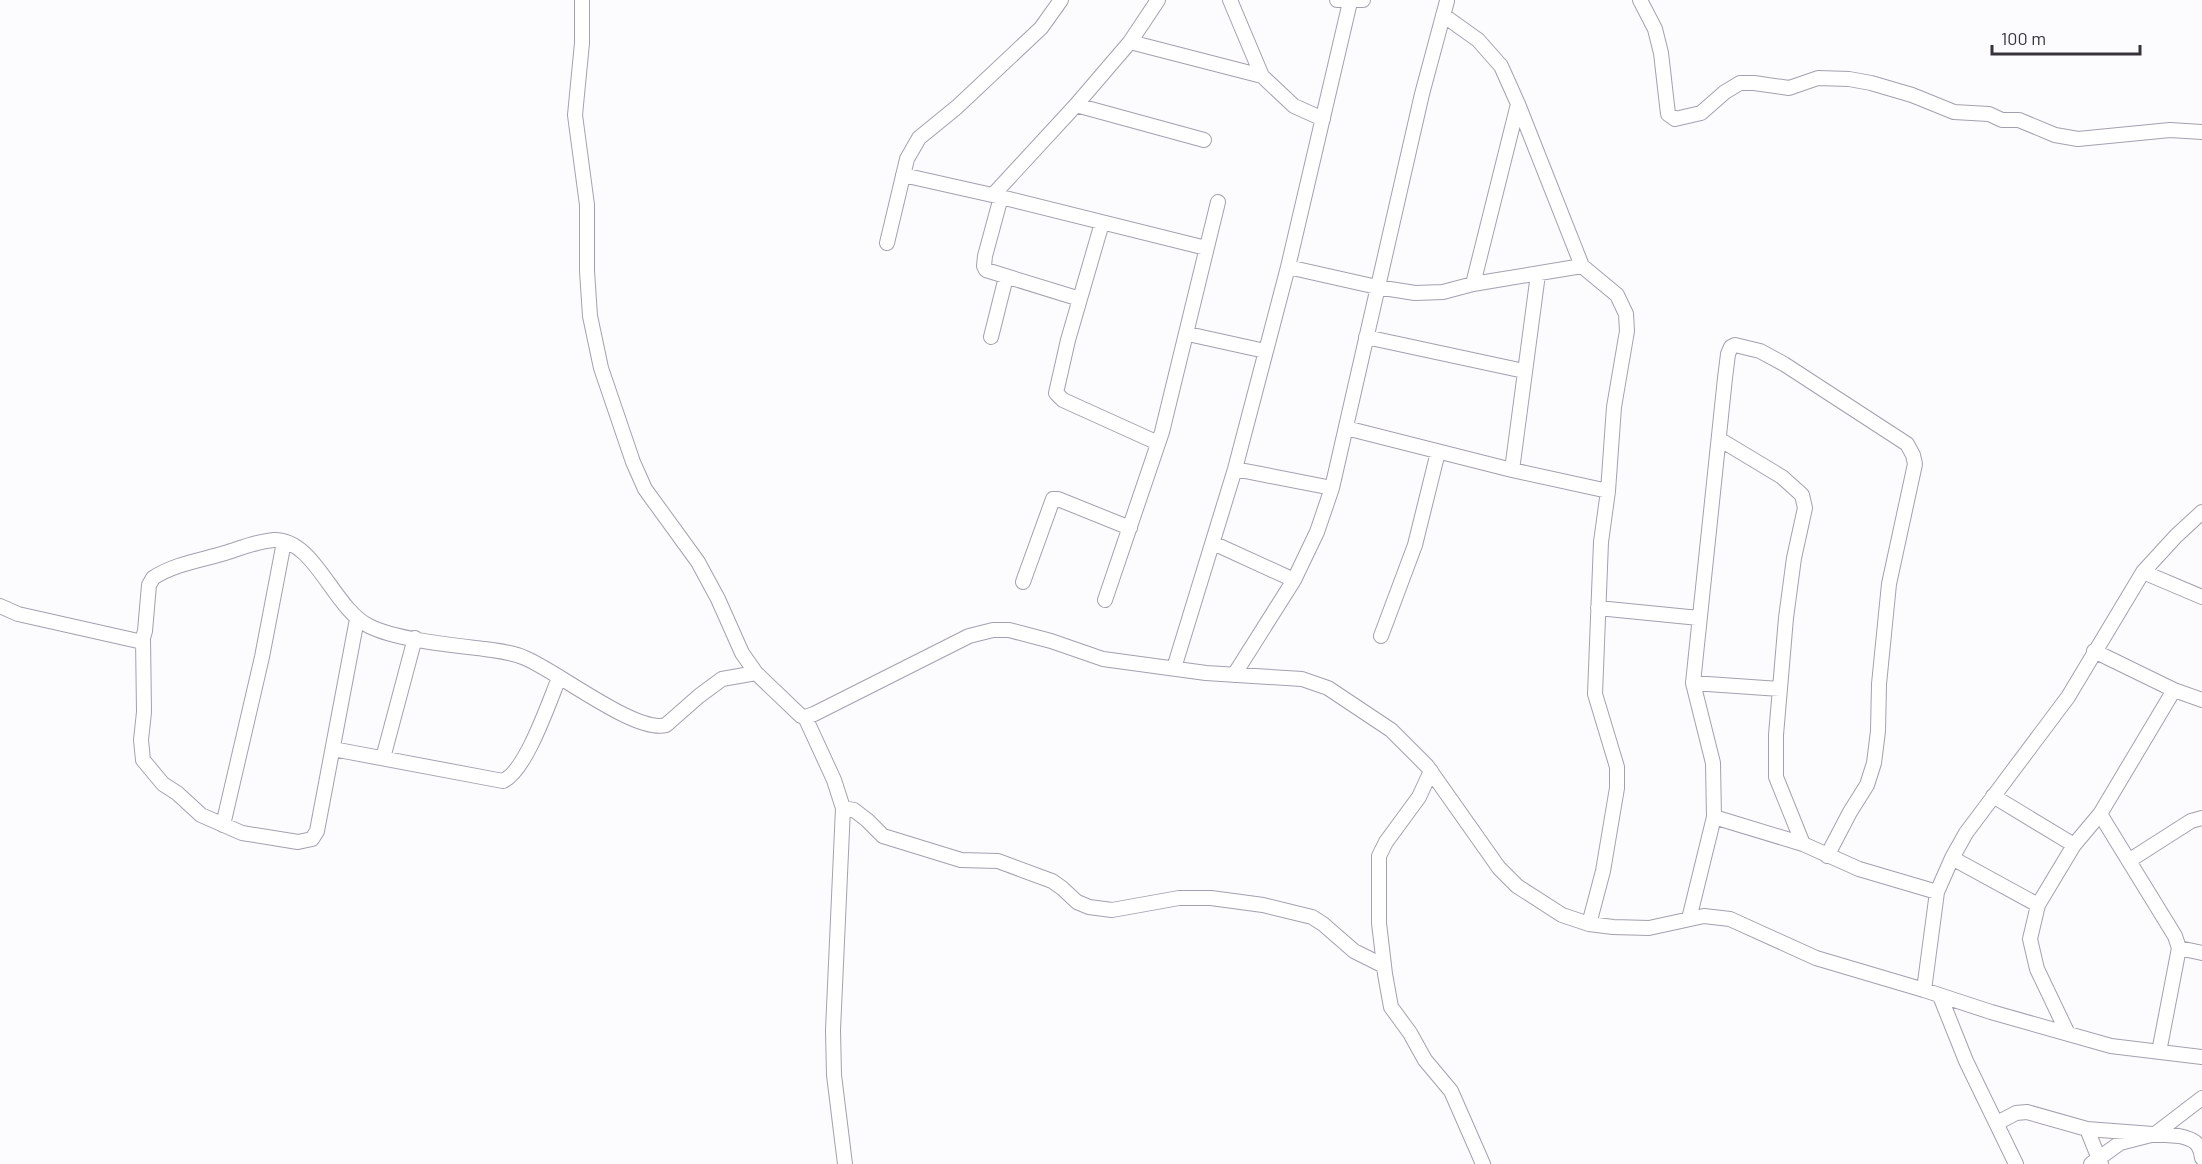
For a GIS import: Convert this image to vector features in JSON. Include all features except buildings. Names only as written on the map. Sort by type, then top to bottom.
[{"type":"street","points":[[582,0],[582,43],[575,115],[587,205],[590,316],[601,368],[633,462],[645,489],[698,562],[718,599],[742,653],[756,673],[801,716],[805,717],[834,780],[843,808],[833,1030],[834,1075],[845,1164]]},
{"type":"street","points":[[887,243],[907,159],[920,138],[957,107],[1041,28],[1060,0]]},
{"type":"street","points":[[1080,299],[986,270],[984,266],[997,196],[1130,42],[1158,0]]},
{"type":"street","points":[[1230,0],[1262,76],[1293,106],[1323,119]]},
{"type":"street","points":[[1174,668],[1214,543],[1288,267],[1350,0]]},
{"type":"street","points":[[1435,0],[1451,0]]},
{"type":"street","points":[[1640,0],[1654,29],[1665,75],[1666,110],[1675,119],[1701,113],[1725,92],[1740,83],[1754,82],[1789,88],[1818,78],[1849,78],[1912,95],[1954,112],[1989,114],[2002,120],[2019,120],[2055,135],[2078,139],[2170,130],[2202,132]]},
{"type":"street","points":[[1234,675],[1294,580],[1317,531],[1332,488],[1422,94],[1447,1]]},
{"type":"street","points":[[1443,15],[1479,40],[1501,66],[1582,266],[1617,295],[1626,314],[1627,331],[1614,407],[1608,490],[1601,542],[1595,694],[1617,767],[1617,788],[1603,871],[1590,924]]},
{"type":"street","points":[[1130,42],[1262,76]]},
{"type":"street","points":[[1473,284],[1518,104]]},
{"type":"street","points":[[1076,105],[1204,140]]},
{"type":"street","points":[[903,175],[1206,248]]},
{"type":"street","points":[[1105,600],[1158,443],[1188,334],[1218,201]]},
{"type":"street","points":[[1102,223],[1068,340],[1056,393],[1063,400],[1158,443]]},
{"type":"street","points":[[1288,267],[1414,293],[1443,292],[1473,284],[1582,266]]},
{"type":"street","points":[[1512,470],[1538,274]]},
{"type":"street","points":[[991,336],[1006,277]]},
{"type":"street","points":[[1188,334],[1265,351]]},
{"type":"street","points":[[1366,338],[1524,371]]},
{"type":"street","points":[[1689,919],[1714,817],[1713,763],[1694,683],[1728,354],[1731,347],[1735,345],[1760,351],[1809,378],[1907,444],[1915,464],[1889,584],[1874,763],[1868,785],[1850,812],[1827,856]]},
{"type":"street","points":[[1346,428],[1512,470],[1608,490]]},
{"type":"street","points":[[1719,439],[1782,477],[1802,495],[1805,508],[1794,558],[1786,618],[1776,735],[1776,777],[1803,844]]},
{"type":"street","points":[[1380,636],[1414,545],[1438,452]]},
{"type":"street","points":[[1235,468],[1332,488]]},
{"type":"street","points":[[1023,582],[1053,499],[1130,528]]},
{"type":"street","points":[[1924,990],[1937,892],[1952,858],[1993,796],[2068,697],[2143,572],[2202,512]]},
{"type":"street","points":[[357,619],[317,831],[312,839],[298,842],[242,833],[201,815],[177,793],[163,784],[143,760],[141,740],[144,712],[143,638],[147,621],[149,585],[153,578],[172,568],[274,540],[293,544],[308,558],[340,601],[357,619],[370,627],[415,638],[523,657],[629,717],[649,725],[660,727],[671,722],[699,696],[722,679],[756,673]]},
{"type":"street","points":[[223,825],[262,657],[284,542]]},
{"type":"street","points":[[1214,543],[1294,580]]},
{"type":"street","points":[[2143,572],[2202,597]]},
{"type":"street","points":[[0,606],[18,614],[114,637],[138,641],[143,638]]},
{"type":"street","points":[[1599,608],[1699,618]]},
{"type":"street","points":[[805,717],[969,636],[993,630],[1009,630],[1051,641],[1103,659],[1234,675],[1302,679],[1328,688],[1391,730],[1431,771],[1499,868],[1517,886],[1562,915],[1590,924],[1649,928],[1704,916],[1730,919],[1816,958],[2068,1034],[2112,1046],[2202,1057]]},
{"type":"street","points":[[384,758],[415,638]]},
{"type":"street","points":[[2094,651],[2174,690],[2202,700]]},
{"type":"street","points":[[333,749],[503,781],[511,778],[521,763],[559,678]]},
{"type":"street","points":[[1694,683],[1780,689]]},
{"type":"street","points":[[2068,1034],[2037,969],[2030,939],[2038,905],[2074,845],[2100,814],[2174,690]]},
{"type":"street","points":[[1431,771],[1419,797],[1386,842],[1379,856],[1379,923],[1384,966],[1391,1007],[1410,1033],[1425,1060],[1451,1091],[1483,1164]]},
{"type":"street","points":[[1993,796],[2074,845]]},
{"type":"street","points":[[843,808],[854,810],[883,836],[961,860],[998,861],[1052,882],[1077,902],[1089,907],[1112,910],[1179,898],[1211,898],[1263,905],[1312,917],[1354,951],[1384,966]]},
{"type":"street","points":[[2100,814],[2175,936],[2179,948],[2159,1052]]},
{"type":"street","points":[[1714,817],[1803,844],[1859,869],[1937,892]]},
{"type":"street","points":[[2130,860],[2191,822],[2202,818]]},
{"type":"street","points":[[1952,858],[2038,905]]},
{"type":"street","points":[[2179,948],[2202,953]]},
{"type":"street","points":[[1940,996],[1966,1061],[2016,1164]]},
{"type":"street","points":[[2087,1129],[2097,1162],[2120,1143],[2155,1134],[2202,1098]]},
{"type":"street","points":[[1997,1123],[2016,1113],[2027,1112],[2087,1129],[2192,1138],[2201,1148],[2202,1158]]}]
